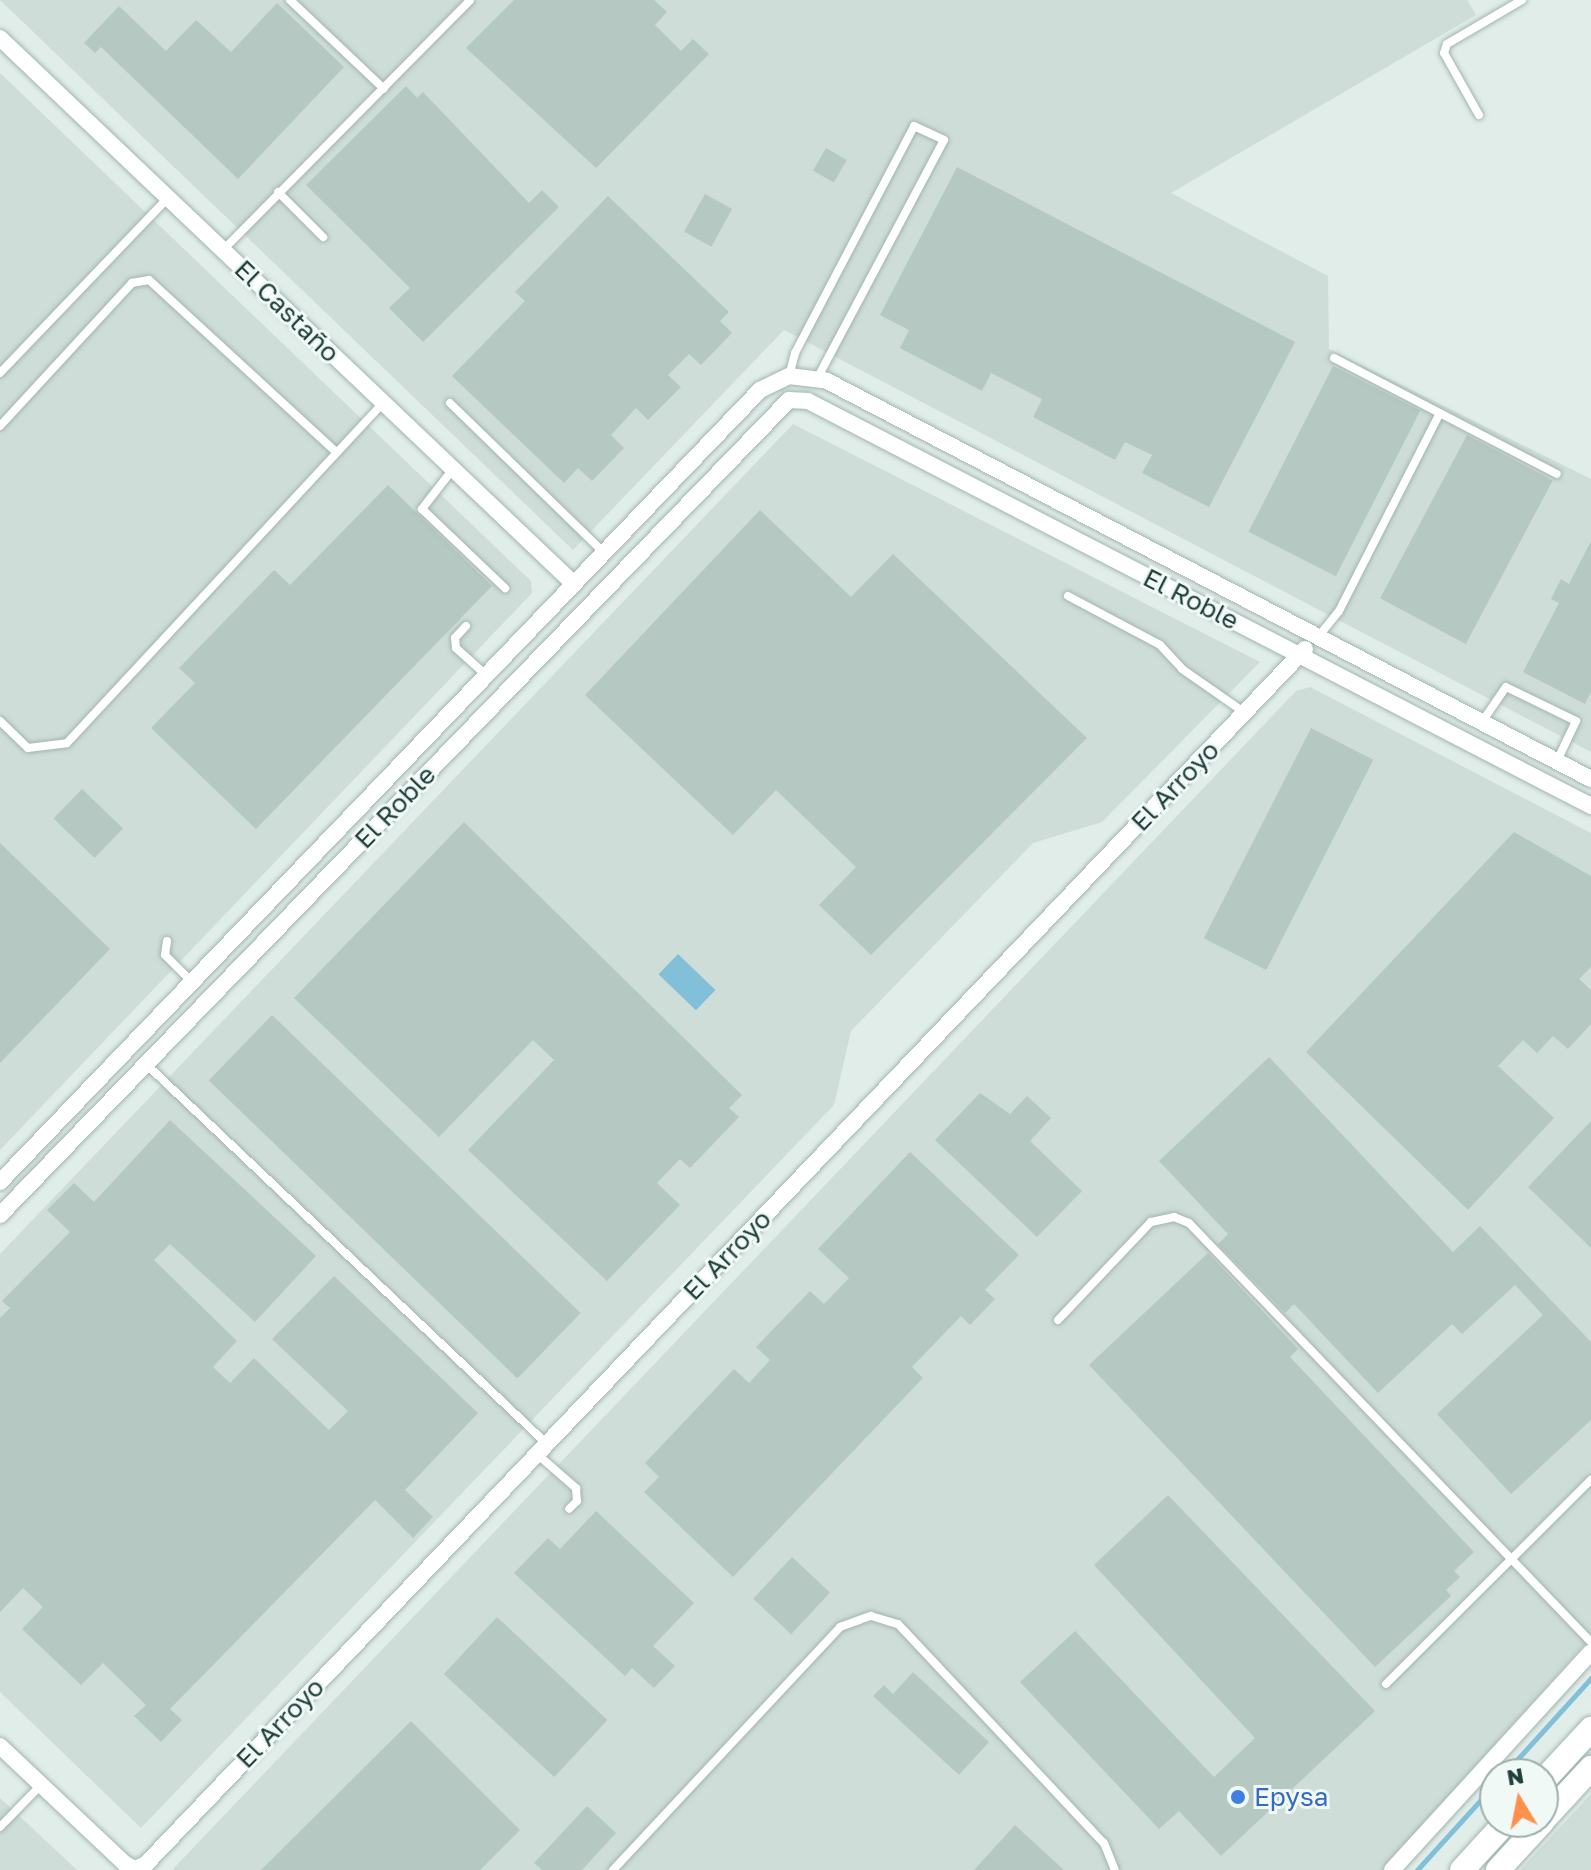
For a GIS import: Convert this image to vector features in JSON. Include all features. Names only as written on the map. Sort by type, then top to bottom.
[{"type":"main road","points":[[1559,1764],[1591,1729]]},
{"type":"main road","points":[[1559,1803],[1591,1768]]},
{"type":"main road","points":[[1462,1870],[1491,1838]]},
{"type":"main road","points":[[1498,1870],[1527,1838]]},
{"type":"street","name":"El Castaño","points":[[0,38],[574,584]]},
{"type":"street","name":"El Roble","points":[[0,1182],[760,390],[789,376],[818,377],[1591,779]]},
{"type":"street","points":[[789,376],[789,400]]},
{"type":"street","name":"El Roble","points":[[0,1215],[789,400],[808,401],[1591,806]]},
{"type":"street","name":"El Arroyo","points":[[135,1869],[542,1449],[1317,637]]},
{"type":"street","points":[[385,783],[403,799]]},
{"type":"street","points":[[1392,1870],[1591,1652]]},
{"type":"street","points":[[0,1746],[135,1869]]},
{"type":"lane","points":[[290,0],[384,89]]},
{"type":"lane","points":[[223,250],[470,0]]},
{"type":"lane","points":[[1479,115],[1444,53],[1447,44],[1522,0]]},
{"type":"lane","points":[[789,376],[795,353],[914,126],[944,140],[818,377]]},
{"type":"lane","points":[[278,192],[323,237]]},
{"type":"lane","points":[[0,373],[168,198]]},
{"type":"lane","points":[[0,426],[132,283],[149,280],[337,453]]},
{"type":"lane","points":[[1334,358],[1557,474]]},
{"type":"lane","points":[[0,721],[28,748],[67,743],[383,403]]},
{"type":"lane","points":[[450,403],[604,553]]},
{"type":"lane","points":[[1317,637],[1339,611],[1440,413]]},
{"type":"lane","points":[[453,469],[422,509],[505,588]]},
{"type":"lane","points":[[1068,596],[1160,645],[1182,669],[1245,713]]},
{"type":"lane","points":[[466,626],[455,638],[456,648],[487,677]]},
{"type":"lane","points":[[1482,722],[1506,687],[1576,721],[1557,761]]},
{"type":"lane","points":[[167,941],[165,955],[193,983]]},
{"type":"lane","points":[[145,1064],[542,1449],[576,1488],[577,1501],[569,1509]]},
{"type":"lane","points":[[1058,1320],[1151,1222],[1174,1217],[1189,1223],[1591,1642]]},
{"type":"lane","points":[[1386,1684],[1591,1480]]},
{"type":"lane","points":[[613,1870],[840,1627],[871,1616],[898,1624],[1104,1843],[1115,1870]]},
{"type":"lane","points":[[0,1827],[41,1785]]},
{"type":"shaded area","points":[[0,0],[1467,0],[1476,15],[1171,193],[1328,276],[1329,349],[1591,479],[1591,752],[784,330],[573,550]]},
{"type":"shaded area","points":[[0,73],[531,581],[532,593],[0,1150]]},
{"type":"shaded area","points":[[793,424],[1260,662],[1102,822],[1033,843],[851,1031],[834,1105],[141,1828],[0,1692],[0,1254]]},
{"type":"shaded area","points":[[1310,687],[1591,833],[1591,1637],[1483,1758],[1479,1758],[1479,1762],[1383,1870],[172,1870],[1296,691]]},
{"type":"shaded area","points":[[1591,1794],[1591,1870],[1520,1870],[1550,1838],[1559,1838],[1559,1828]]},
{"type":"shaded area","points":[[0,1798],[77,1870],[0,1870]]},
{"type":"water","points":[[678,954],[715,990],[696,1010],[659,974]]},
{"type":"building","points":[[514,0],[654,0],[667,12],[655,25],[681,51],[693,39],[709,54],[596,168],[466,48]]},
{"type":"building","points":[[277,3],[344,67],[238,179],[101,47],[95,53],[84,43],[119,6],[166,51],[196,20],[231,52]]},
{"type":"building","points":[[406,86],[417,98],[423,92],[529,203],[542,190],[559,207],[423,342],[389,308],[410,288],[306,185]]},
{"type":"building","points":[[826,148],[847,160],[834,183],[813,171]]},
{"type":"building","points":[[957,167],[1295,342],[1209,507],[1142,473],[1152,455],[1125,442],[1115,460],[1033,417],[1042,399],[991,373],[982,391],[900,348],[909,330],[880,315]]},
{"type":"building","points":[[705,194],[732,209],[711,247],[684,232]]},
{"type":"building","points":[[608,196],[729,312],[720,321],[732,333],[701,365],[689,354],[668,375],[681,387],[648,420],[636,408],[611,435],[624,448],[592,481],[578,468],[564,483],[452,376],[525,301],[515,292]]},
{"type":"building","points":[[1333,366],[1420,410],[1336,576],[1249,532]]},
{"type":"building","points":[[1467,435],[1553,481],[1466,644],[1380,598]]},
{"type":"building","points":[[388,485],[492,586],[256,829],[151,728],[195,683],[179,668],[274,570],[290,585]]},
{"type":"building","points":[[760,510],[851,597],[893,554],[1087,738],[871,955],[819,905],[856,867],[776,790],[733,835],[585,695]]},
{"type":"building","points":[[1591,541],[1591,692],[1585,704],[1523,672],[1559,603],[1551,599],[1561,579],[1569,584]]},
{"type":"building","points":[[1311,728],[1373,760],[1266,970],[1204,938]]},
{"type":"building","points":[[82,789],[123,829],[95,858],[54,818]]},
{"type":"building","points":[[464,822],[742,1095],[729,1108],[739,1117],[690,1168],[680,1159],[657,1183],[680,1205],[607,1281],[468,1150],[554,1060],[533,1040],[439,1137],[294,998]]},
{"type":"building","points":[[1514,832],[1591,876],[1591,967],[1579,979],[1591,990],[1591,1024],[1568,1049],[1553,1036],[1537,1053],[1523,1040],[1498,1066],[1554,1118],[1468,1210],[1306,1052]]},
{"type":"building","points":[[0,843],[110,949],[0,1063]]},
{"type":"building","points":[[272,1015],[581,1313],[517,1378],[209,1080]]},
{"type":"building","points":[[1269,1057],[1453,1252],[1480,1226],[1591,1342],[1591,1420],[1511,1494],[1437,1414],[1543,1315],[1515,1285],[1462,1334],[1452,1324],[1378,1393],[1294,1304],[1285,1313],[1218,1244],[1228,1234],[1159,1161]]},
{"type":"building","points":[[980,1093],[1010,1114],[1027,1096],[1051,1118],[1030,1141],[1082,1191],[1037,1237],[935,1140]]},
{"type":"building","points":[[170,1120],[316,1256],[255,1322],[170,1244],[154,1260],[237,1341],[213,1367],[230,1383],[254,1358],[329,1430],[348,1411],[272,1339],[334,1276],[478,1413],[405,1490],[433,1517],[413,1538],[375,1500],[170,1709],[182,1720],[161,1742],[134,1716],[146,1705],[103,1663],[81,1685],[22,1629],[43,1607],[23,1588],[0,1612],[0,1318],[10,1308],[2,1301],[70,1232],[47,1210],[74,1183],[94,1202]]},
{"type":"building","points":[[1591,1121],[1591,1248],[1528,1187]]},
{"type":"building","points":[[910,1152],[1019,1255],[985,1290],[995,1299],[970,1325],[961,1316],[912,1367],[923,1378],[733,1577],[644,1492],[659,1477],[645,1463],[734,1369],[749,1383],[770,1360],[756,1347],[810,1291],[824,1304],[849,1278],[818,1249]]},
{"type":"building","points":[[1208,1253],[1298,1349],[1290,1357],[1474,1552],[1454,1571],[1460,1577],[1446,1590],[1451,1596],[1375,1667],[1089,1365]]},
{"type":"building","points":[[1168,1495],[1375,1711],[1221,1856],[1179,1811],[1159,1829],[1020,1682],[1075,1631],[1214,1777],[1255,1738],[1094,1565]]},
{"type":"building","points":[[596,1511],[694,1603],[653,1646],[675,1666],[654,1688],[632,1668],[625,1676],[514,1573],[548,1538],[560,1549]]},
{"type":"building","points":[[792,1557],[830,1592],[791,1634],[753,1599]]},
{"type":"building","points":[[497,1617],[607,1720],[554,1777],[444,1674]]},
{"type":"building","points":[[913,1672],[989,1742],[959,1775],[873,1696],[884,1685],[893,1694]]},
{"type":"building","points":[[411,1721],[520,1830],[480,1870],[261,1870]]},
{"type":"building","points":[[587,1806],[616,1833],[582,1870],[542,1870],[534,1863]]},
{"type":"building","points":[[1015,1825],[1064,1870],[974,1870]]},
{"type":"waterway","points":[[1518,1758],[1591,1678]]},
{"type":"waterway","points":[[1417,1870],[1479,1802]]},
{"type":"place","name":"Epysa","points":[[1238,1797]]}]
